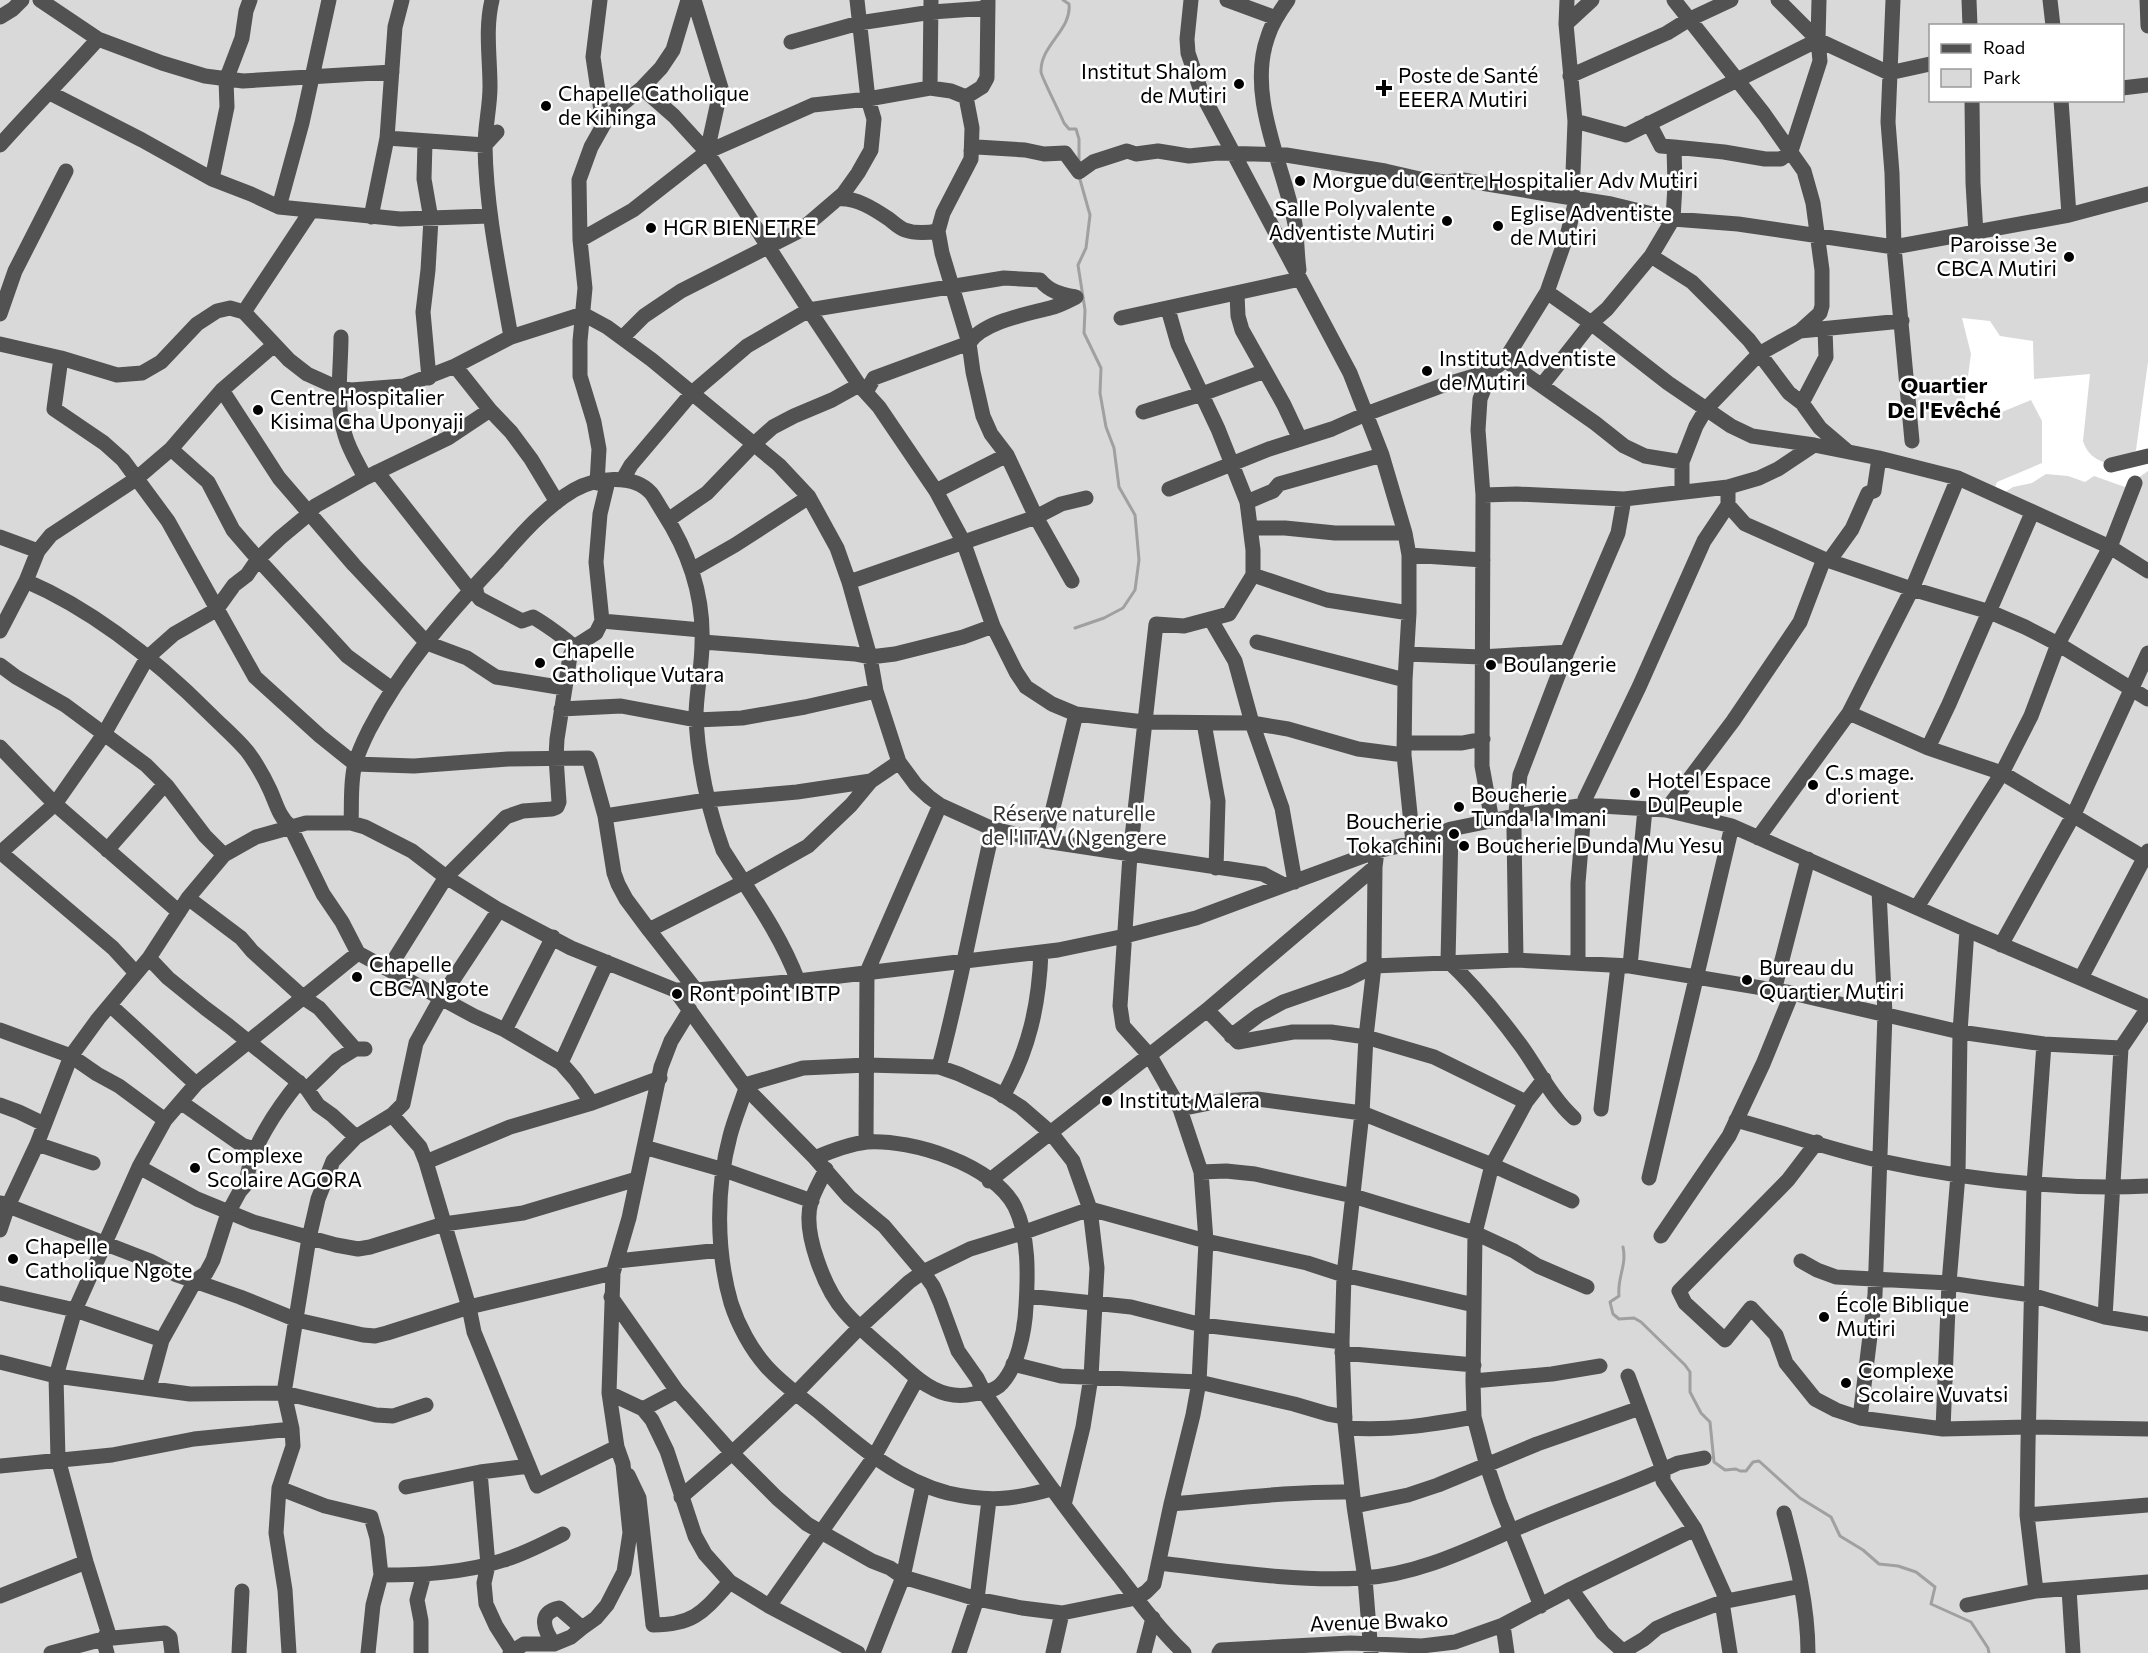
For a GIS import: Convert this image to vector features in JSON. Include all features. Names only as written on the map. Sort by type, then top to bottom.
[{"type":"street","points":[[0,17],[22,0]]},
{"type":"street","points":[[40,0],[98,39],[205,76],[243,81],[392,72]]},
{"type":"street","points":[[212,179],[227,107],[226,80],[242,39],[250,0]]},
{"type":"street","points":[[279,207],[302,123],[329,0]]},
{"type":"street","points":[[371,216],[391,113],[395,27],[402,0]]},
{"type":"street","points":[[492,0],[488,14],[490,87],[485,145],[490,216],[511,338]]},
{"type":"street","points":[[600,0],[593,57],[603,124]]},
{"type":"street","points":[[389,968],[446,878],[510,814],[552,809],[557,807],[559,802],[556,757],[570,656],[574,647],[596,633],[603,621],[596,562],[599,522],[609,481],[580,376],[580,341],[585,288],[580,240],[579,180],[591,147],[603,124],[615,109],[642,88],[674,50],[688,0]]},
{"type":"street","points":[[694,0],[721,88],[707,152]]},
{"type":"street","points":[[622,338],[644,316],[681,291],[801,230],[837,199],[858,173],[871,150],[874,119],[868,99],[857,0]]},
{"type":"street","points":[[1191,0],[1188,53],[1202,94],[1350,373],[1382,455],[1406,533],[1409,555],[1409,613],[1404,749],[1413,843]]},
{"type":"street","points":[[1227,0],[1276,18]]},
{"type":"street","points":[[1288,0],[1276,18],[1265,46],[1262,81],[1264,105],[1295,224],[1300,279]]},
{"type":"street","points":[[1169,489],[1441,386],[1491,371],[1505,360],[1547,292],[1568,232],[1574,199],[1575,121],[1566,24],[1567,0]]},
{"type":"street","points":[[1566,24],[1592,0]]},
{"type":"street","points":[[1674,0],[1804,171],[1813,203],[1822,270],[1822,306],[1815,320],[1759,354],[1706,409],[1688,444],[1683,462],[1682,492]]},
{"type":"street","points":[[1570,76],[1667,33],[1731,0]]},
{"type":"street","points":[[1779,0],[1818,40],[1889,73],[1929,63]]},
{"type":"street","points":[[1649,123],[1661,146],[1780,159],[1791,151],[1820,62],[1819,0]]},
{"type":"street","points":[[1893,0],[1888,122],[1894,247],[1912,441]]},
{"type":"street","points":[[1969,0],[1970,24]]},
{"type":"street","points":[[2050,0],[2053,24]]},
{"type":"street","points":[[2147,0],[2148,26]]},
{"type":"street","points":[[791,42],[859,22],[932,6],[988,4],[987,78],[982,87],[966,97]]},
{"type":"street","points":[[930,88],[932,6]]},
{"type":"street","points":[[0,145],[98,39]]},
{"type":"street","points":[[1575,121],[1626,135],[1818,40]]},
{"type":"street","points":[[2124,88],[2148,85]]},
{"type":"street","points":[[642,88],[674,116],[707,152],[809,310],[936,491],[963,541],[993,626],[1026,687],[1052,704],[1076,714],[1144,722],[1252,723],[1288,729],[1358,748],[1404,749],[1483,739]]},
{"type":"street","points":[[580,240],[633,210],[707,152],[813,105],[868,99],[930,88],[951,91],[966,97]]},
{"type":"street","points":[[50,93],[212,179],[279,207],[431,219],[490,216]]},
{"type":"street","points":[[966,97],[972,128],[970,159],[943,213],[938,231],[951,287],[969,343],[983,416],[1007,455],[1036,517],[1072,581]]},
{"type":"street","points":[[1972,102],[1972,183],[1976,234]]},
{"type":"street","points":[[2061,102],[2069,215]]},
{"type":"street","points":[[485,145],[497,132]]},
{"type":"street","points":[[387,138],[485,145]]},
{"type":"street","points":[[425,142],[424,179],[431,219],[423,312],[429,378]]},
{"type":"street","points":[[971,151],[977,147],[1025,150],[1044,154],[1065,153],[1079,172],[1093,162],[1127,151],[1136,154],[1158,151],[1189,156],[1218,153],[1308,158],[1385,171],[1410,178],[1445,182],[1463,180],[1611,204],[1673,219],[1711,221],[1894,247],[1976,234],[2069,215],[2148,194]]},
{"type":"street","points":[[1542,384],[1591,323],[1607,309],[1651,256],[1673,219],[1674,147]]},
{"type":"street","points":[[0,314],[4,288],[66,171]]},
{"type":"street","points":[[837,199],[847,198],[857,201],[904,230],[922,234],[938,231]]},
{"type":"street","points":[[244,312],[311,211]]},
{"type":"street","points":[[1651,256],[1692,282],[1749,340],[1789,393],[1802,403],[1820,428],[1850,453]]},
{"type":"street","points":[[609,481],[631,465],[692,393],[747,346],[809,310],[1004,278],[1040,280],[1055,293],[1077,296],[1052,308],[1030,312],[994,325],[969,343],[874,378],[863,388],[773,427],[707,493],[668,520]]},
{"type":"street","points":[[1121,318],[1300,279]]},
{"type":"street","points":[[1547,292],[1706,409],[1731,426],[1752,436],[1879,458],[1958,478],[2110,547],[2148,571]]},
{"type":"street","points":[[1237,294],[1238,316],[1242,330],[1284,405],[1300,439]]},
{"type":"street","points":[[0,344],[61,358],[117,375],[142,373],[161,362],[197,324],[210,315],[230,308],[244,312],[274,345],[307,374],[338,388],[351,390],[404,386],[429,378],[511,338],[583,314],[607,327],[652,360],[755,443],[809,497],[837,548],[849,582],[870,657],[876,691],[899,762],[916,785],[940,805],[993,829],[1045,841],[1263,874],[1290,884]]},
{"type":"street","points":[[611,1297],[677,1391],[732,1453],[807,1524],[872,1561],[890,1568],[903,1577],[977,1599],[1062,1613],[1136,1598],[1154,1584],[1199,1382],[1206,1241],[1201,1172],[1180,1109],[1150,1056],[1123,1026],[1120,1018],[1130,855],[1156,624],[1184,626],[1229,614],[1241,598],[1253,575],[1251,528],[1247,502],[1202,394],[1178,344],[1168,309]]},
{"type":"street","points":[[1800,331],[1902,321]]},
{"type":"street","points":[[1802,403],[1826,357],[1825,329]]},
{"type":"street","points":[[341,337],[341,369],[338,388],[345,435],[371,475],[473,587],[480,599],[522,621],[533,617],[564,637],[574,647]]},
{"type":"street","points":[[0,631],[26,581],[38,551],[51,535],[136,479],[171,449],[222,390],[274,345]]},
{"type":"street","points":[[61,358],[54,409],[104,443],[123,460],[168,521],[255,677],[320,736],[355,764],[414,766],[508,759],[588,758],[605,816],[614,873],[618,884],[626,899],[696,990]]},
{"type":"street","points":[[1505,360],[1542,384],[1634,452],[1659,459],[1683,462]]},
{"type":"street","points":[[455,366],[511,432],[531,459],[557,502]]},
{"type":"street","points":[[1143,412],[1265,371]]},
{"type":"street","points":[[1491,371],[1480,399],[1478,430],[1483,495],[1482,766],[1492,820]]},
{"type":"street","points":[[222,390],[279,478],[354,565],[427,643],[467,658],[496,677],[564,688]]},
{"type":"street","points":[[136,973],[113,948],[0,852],[55,804],[104,734],[147,658],[174,634],[216,610],[234,585],[247,575],[258,559],[315,506],[371,475],[448,438],[490,410]]},
{"type":"street","points":[[1483,495],[1517,494],[1624,499],[1728,487],[1759,478],[1778,469],[1814,445]]},
{"type":"street","points":[[171,449],[208,482],[233,530],[347,656],[392,689]]},
{"type":"street","points":[[936,491],[1007,455]]},
{"type":"street","points":[[1247,502],[1273,491],[1279,484],[1382,455]]},
{"type":"street","points":[[2111,465],[2148,456]]},
{"type":"street","points":[[1666,810],[1738,713],[1800,622],[1826,560],[1852,529],[1868,493],[1874,491],[1879,458]]},
{"type":"street","points":[[1758,838],[1849,713],[1912,589],[1958,478]]},
{"type":"street","points":[[351,823],[355,764],[368,732],[392,689],[451,611],[518,538],[557,502],[579,488],[609,481],[635,482],[650,492],[668,520],[693,569],[699,595],[702,636],[696,720],[707,800],[723,850],[769,921],[790,959],[798,981]]},
{"type":"street","points":[[1917,907],[2002,773],[2031,716],[2058,644],[2110,547],[2135,483]]},
{"type":"street","points":[[1578,962],[1578,883],[1585,799],[1644,677],[1704,542],[1728,504],[1728,487]]},
{"type":"street","points":[[693,569],[809,497]]},
{"type":"street","points":[[849,582],[1036,517],[1061,504],[1086,498]]},
{"type":"street","points":[[1516,960],[1515,816],[1520,775],[1567,652],[1618,533],[1624,499]]},
{"type":"street","points":[[1728,504],[1745,524],[1826,560],[1990,612],[2058,644],[2148,699]]},
{"type":"street","points":[[1928,748],[2032,513]]},
{"type":"street","points":[[1251,528],[1285,528],[1335,533],[1406,533]]},
{"type":"street","points":[[0,537],[38,551]]},
{"type":"street","points":[[1409,555],[1483,560]]},
{"type":"street","points":[[1253,575],[1327,600],[1409,613]]},
{"type":"street","points":[[26,581],[100,620],[197,701],[247,752],[271,791],[283,821],[290,826],[323,894],[342,922],[358,952],[441,998],[506,1030],[561,1063],[592,1103]]},
{"type":"street","points":[[1211,620],[1235,661],[1252,723],[1282,808],[1290,884]]},
{"type":"street","points":[[603,621],[870,657],[895,654],[951,640],[993,626]]},
{"type":"street","points":[[1257,642],[1405,681]]},
{"type":"street","points":[[1407,654],[1481,657],[1567,652]]},
{"type":"street","points":[[2001,945],[2074,814],[2148,653]]},
{"type":"street","points":[[0,665],[16,677],[65,705],[122,745],[165,784],[205,836],[224,855]]},
{"type":"street","points":[[561,709],[621,706],[696,720],[741,718],[876,691]]},
{"type":"street","points":[[1849,713],[1928,748],[2002,773],[2147,856],[2081,978]]},
{"type":"street","points":[[1045,841],[1076,714]]},
{"type":"street","points":[[1204,723],[1218,801],[1216,868]]},
{"type":"street","points":[[0,747],[55,804],[179,912]]},
{"type":"street","points":[[649,930],[744,882],[808,846],[851,805],[871,781],[899,762]]},
{"type":"street","points":[[605,816],[707,800],[797,792],[871,781]]},
{"type":"street","points":[[107,850],[165,784]]},
{"type":"street","points":[[866,1142],[867,972],[940,805]]},
{"type":"street","points":[[0,1230],[4,1204],[37,1144],[71,1056],[149,958],[188,898],[224,855],[256,837],[290,826],[306,823],[351,823],[375,831],[412,851],[446,878],[499,910],[571,948],[675,990],[696,990],[798,981],[1041,952],[1125,936],[1196,918],[1377,851],[1413,843],[1451,829],[1585,805],[1666,810],[1732,826],[2148,1008],[2121,1048],[2105,1317]]},
{"type":"street","points":[[1601,1109],[1624,966],[1645,809]]},
{"type":"street","points":[[1649,1178],[1732,826]]},
{"type":"street","points":[[939,1067],[993,829]]},
{"type":"street","points":[[1451,829],[1449,962],[1467,979],[1520,1045],[1552,1094],[1574,1118]]},
{"type":"street","points":[[1371,1649],[1365,1578],[1346,1423],[1342,1347],[1344,1275],[1362,1113],[1366,1036],[1374,966],[1377,851]]},
{"type":"street","points":[[1774,991],[1808,859]]},
{"type":"street","points":[[989,1181],[1207,1010],[1375,867]]},
{"type":"street","points":[[1860,1418],[1871,1339],[1876,1279],[1885,1014],[1879,891]]},
{"type":"street","points":[[149,1388],[162,1340],[195,1281],[206,1273],[213,1260],[228,1212],[247,1183],[247,1171],[276,1111],[303,1086],[337,1060],[360,1049],[319,1008],[304,998],[252,951],[242,938],[188,898]]},
{"type":"street","points":[[289,1653],[286,1598],[276,1533],[279,1488],[293,1446],[292,1429],[284,1393],[309,1238],[318,1199],[333,1161],[356,1137],[392,1115],[403,1104],[416,1043],[441,998],[499,910]]},
{"type":"street","points":[[1943,1429],[1949,1283],[1958,1175],[1960,1032],[1967,930]]},
{"type":"street","points":[[506,1030],[553,937]]},
{"type":"street","points":[[105,1646],[108,1632],[58,1459],[56,1376],[75,1310],[139,1167],[165,1120],[196,1084],[358,952]]},
{"type":"street","points":[[1004,1096],[1023,1058],[1029,1040],[1040,982],[1041,952]]},
{"type":"street","points":[[149,958],[168,978],[303,1086],[318,1105],[356,1137]]},
{"type":"street","points":[[1231,1036],[1259,1015],[1282,1002],[1346,980],[1374,966],[1516,960],[1624,966],[1697,976],[1792,993],[1960,1032],[2044,1044],[2121,1048]]},
{"type":"street","points":[[561,1063],[607,962]]},
{"type":"street","points":[[675,990],[746,1087],[826,1169],[849,1197],[884,1226],[923,1272],[933,1286],[958,1351],[974,1372],[984,1392],[1051,1489],[1136,1598],[1184,1653]]},
{"type":"street","points":[[1661,1236],[1729,1136],[1763,1064],[1792,993]]},
{"type":"street","points":[[110,1005],[196,1084]]},
{"type":"street","points":[[690,1010],[671,1041],[661,1067],[615,1267],[611,1297],[609,1394],[617,1447],[639,1498],[653,1625],[673,1625],[686,1621],[705,1610],[730,1582]]},
{"type":"street","points":[[1207,1010],[1238,1042],[1293,1032],[1331,1032],[1366,1036],[1434,1057],[1526,1102]]},
{"type":"street","points":[[0,1030],[71,1056],[119,1086],[165,1120]]},
{"type":"street","points":[[2036,1591],[2027,1515],[2028,1427],[2034,1184],[2044,1044]]},
{"type":"street","points":[[746,1087],[803,1068],[867,1065],[939,1067],[959,1074],[1021,1107],[1051,1133],[1073,1161],[1090,1209],[1097,1268],[1091,1377],[1083,1427],[1064,1505]]},
{"type":"street","points":[[426,1162],[510,1127],[592,1103],[660,1078]]},
{"type":"street","points":[[1541,1606],[1487,1466],[1474,1417],[1473,1381],[1475,1233],[1492,1165],[1526,1102],[1544,1080]]},
{"type":"street","points":[[746,1087],[730,1136],[724,1170],[720,1220],[721,1250],[732,1305],[747,1340],[766,1366],[874,1457],[923,1485],[948,1493],[989,1500],[1021,1498],[1051,1489]]},
{"type":"street","points":[[1180,1109],[1220,1101],[1257,1100],[1362,1113],[1492,1165],[1572,1201]]},
{"type":"street","points":[[182,1103],[242,1145],[257,1150]]},
{"type":"street","points":[[0,1105],[44,1124]]},
{"type":"street","points":[[392,1115],[420,1147],[426,1162],[470,1307],[474,1332],[537,1486],[617,1447]]},
{"type":"street","points":[[1736,1120],[1879,1161],[1958,1175],[2034,1184],[2114,1187],[2148,1185]]},
{"type":"street","points":[[815,1158],[866,1142],[894,1143],[930,1150],[958,1160],[1007,1196],[1015,1208],[1022,1233],[1027,1258],[1027,1296],[1022,1336],[1013,1364],[999,1386],[968,1395],[950,1395],[934,1389],[917,1378],[859,1328],[840,1306],[821,1274],[812,1239],[810,1216],[812,1201],[826,1169]]},
{"type":"street","points":[[1816,1143],[1788,1180],[1679,1291],[1685,1303],[1725,1340],[1751,1308],[1776,1335],[1786,1363],[1815,1399],[1836,1410],[1860,1418],[1943,1429],[2028,1427],[2148,1429]]},
{"type":"street","points":[[37,1144],[93,1163]]},
{"type":"street","points":[[644,1147],[774,1186],[812,1201]]},
{"type":"street","points":[[139,1167],[197,1198],[253,1222],[349,1248],[370,1247],[444,1224],[523,1213],[637,1179]]},
{"type":"street","points":[[1201,1172],[1226,1171],[1255,1174],[1353,1196],[1475,1233],[1514,1251],[1538,1266],[1587,1287]]},
{"type":"street","points":[[4,1204],[297,1320],[375,1336],[650,1256],[721,1250]]},
{"type":"street","points":[[681,1497],[796,1393],[859,1328],[923,1272],[970,1250],[1090,1209],[1206,1241],[1307,1263],[1344,1275],[1474,1305]]},
{"type":"street","points":[[1801,1261],[1836,1277],[1949,1283],[2031,1295],[2105,1317],[2148,1324]]},
{"type":"street","points":[[0,1293],[75,1310],[162,1340]]},
{"type":"street","points":[[1027,1296],[1131,1307],[1202,1325],[1474,1365]]},
{"type":"street","points":[[0,1362],[56,1376],[190,1394],[284,1393],[376,1415],[393,1416],[426,1405]]},
{"type":"street","points":[[1013,1364],[1061,1376],[1199,1382],[1294,1404],[1328,1414],[1346,1423],[1375,1430],[1410,1428],[1474,1417]]},
{"type":"street","points":[[1473,1381],[1552,1374],[1600,1366]]},
{"type":"street","points":[[1628,1377],[1663,1470],[1663,1481],[1695,1529],[1725,1596],[1722,1602],[1730,1653]]},
{"type":"street","points":[[769,1606],[874,1457],[917,1378]]},
{"type":"street","points":[[643,1409],[677,1391]]},
{"type":"street","points":[[609,1394],[643,1409],[652,1420],[667,1451],[695,1536],[705,1554],[730,1582],[829,1646],[858,1653]]},
{"type":"street","points":[[1171,1504],[1304,1493],[1354,1499],[1408,1495],[1487,1466],[1538,1444],[1640,1408]]},
{"type":"street","points":[[0,1466],[112,1455],[194,1439],[292,1429]]},
{"type":"street","points":[[1159,1563],[1289,1578],[1365,1578],[1401,1572],[1452,1557],[1512,1530],[1678,1463],[1704,1458]]},
{"type":"street","points":[[480,1472],[488,1565],[484,1582],[486,1604],[512,1652],[524,1644],[554,1644],[571,1637],[596,1618],[607,1605],[624,1572],[630,1533],[623,1464]]},
{"type":"street","points":[[406,1487],[480,1472],[529,1466]]},
{"type":"street","points":[[873,1653],[903,1577],[923,1485]]},
{"type":"street","points":[[279,1488],[325,1506],[371,1517],[378,1538],[381,1575],[374,1605],[368,1653]]},
{"type":"street","points":[[959,1653],[977,1599],[989,1500]]},
{"type":"street","points":[[2027,1515],[2148,1505]]},
{"type":"street","points":[[1784,1513],[1801,1586],[1808,1653]]},
{"type":"street","name":"Avenue Bwako","points":[[1219,1653],[1221,1650],[1350,1643],[1371,1649],[1455,1642],[1503,1625],[1695,1529]]},
{"type":"street","points":[[381,1575],[424,1575],[488,1565],[525,1552],[563,1534]]},
{"type":"street","points":[[0,1596],[86,1562]]},
{"type":"street","points":[[421,1653],[421,1621],[417,1600],[424,1575]]},
{"type":"street","points":[[1967,1605],[2036,1591],[2148,1582]]},
{"type":"street","points":[[1571,1589],[1603,1633],[1624,1652],[1657,1628],[1722,1602],[1801,1586]]},
{"type":"street","points":[[2069,1589],[2073,1653]]},
{"type":"street","points":[[239,1653],[242,1591]]},
{"type":"street","points":[[554,1644],[545,1629],[543,1619],[554,1609],[559,1608],[582,1628]]},
{"type":"street","points":[[1053,1653],[1062,1613]]},
{"type":"street","points":[[1144,1653],[1153,1618]]},
{"type":"street","points":[[1503,1625],[1507,1653]]},
{"type":"street","points":[[51,1653],[105,1646],[165,1633],[170,1637],[172,1653]]},
{"type":"green space","name":"Réserve naturelle de l'ITAV (Ngengere","points":[[0,0],[2148,0],[2148,362],[2136,450],[2111,465],[2090,454],[2083,441],[2090,374],[2034,379],[2033,341],[2000,336],[1990,321],[1962,318],[1971,354],[1963,413],[1967,417],[1981,408],[1997,414],[2031,400],[2042,421],[2042,463],[1997,482],[1994,490],[2002,494],[2013,487],[2032,483],[2046,474],[2068,476],[2085,482],[2094,476],[2125,487],[2148,471],[2148,1653],[0,1653]]},
{"type":"waterway","points":[[1063,0],[1069,4],[1069,13],[1066,22],[1045,54],[1041,72],[1064,123],[1069,129],[1076,129],[1079,139],[1079,164]]},
{"type":"waterway","points":[[1075,628],[1104,618],[1123,608],[1135,590],[1139,560],[1135,515],[1119,487],[1114,448],[1106,427],[1100,393],[1101,368],[1084,333],[1085,310],[1078,265],[1086,248],[1090,215],[1079,176]]},
{"type":"waterway","points":[[1623,1247],[1624,1260],[1619,1296],[1610,1302],[1613,1314],[1619,1319],[1634,1318],[1641,1322],[1690,1372],[1690,1392],[1701,1413],[1710,1422],[1714,1462],[1725,1470],[1746,1471],[1753,1462],[1759,1461],[1800,1498],[1831,1517],[1840,1536],[1863,1550],[1879,1564],[1898,1566],[1916,1572],[1935,1587],[1931,1604],[1971,1622],[1989,1653]]},
{"type":"place","name":"Institut Shalom de Mutiri","points":[[1239,84]]},
{"type":"place","name":"Poste de Santé EEERA Mutiri","points":[[1384,88]]},
{"type":"place","name":"Chapelle Catholique de Kihinga","points":[[546,106]]},
{"type":"place","name":"Morgue du Centre Hospitalier Adv Mutiri","points":[[1300,181]]},
{"type":"place","name":"Salle Polyvalente Adventiste Mutiri","points":[[1447,221]]},
{"type":"place","name":"Eglise Adventiste de Mutiri","points":[[1498,226]]},
{"type":"place","name":"HGR BIEN ETRE","points":[[651,228]]},
{"type":"place","name":"Paroisse 3e CBCA Mutiri","points":[[2069,257]]},
{"type":"place","name":"Institut Adventiste de Mutiri","points":[[1427,371]]},
{"type":"place","name":"Centre Hospitalier Kisima Cha Uponyaji","points":[[258,410]]},
{"type":"place","name":"Chapelle Catholique Vutara","points":[[540,663]]},
{"type":"place","name":"Boulangerie","points":[[1491,665]]},
{"type":"place","name":"C.s mage. d'orient","points":[[1813,785]]},
{"type":"place","name":"Hotel Espace Du Peuple","points":[[1635,793]]},
{"type":"place","name":"Boucherie Tunda la Imani","points":[[1459,807]]},
{"type":"place","name":"Boucherie Toka chini","points":[[1454,834]]},
{"type":"place","name":"Boucherie Dunda Mu Yesu","points":[[1464,846]]},
{"type":"place","name":"Chapelle CBCA Ngote","points":[[357,977]]},
{"type":"place","name":"Bureau du Quartier Mutiri","points":[[1747,980]]},
{"type":"place","name":"Ront point IBTP","points":[[677,994]]},
{"type":"place","name":"Institut Malera","points":[[1107,1101]]},
{"type":"place","name":"Complexe Scolaire AGORA","points":[[195,1168]]},
{"type":"place","name":"Chapelle Catholique Ngote","points":[[13,1259]]},
{"type":"place","name":"École Biblique Mutiri","points":[[1824,1317]]},
{"type":"place","name":"Complexe Scolaire Vuvatsi","points":[[1846,1383]]},
{"type":"district","name":"Quartier De l'Evêché","points":[[1944,398]]}]
